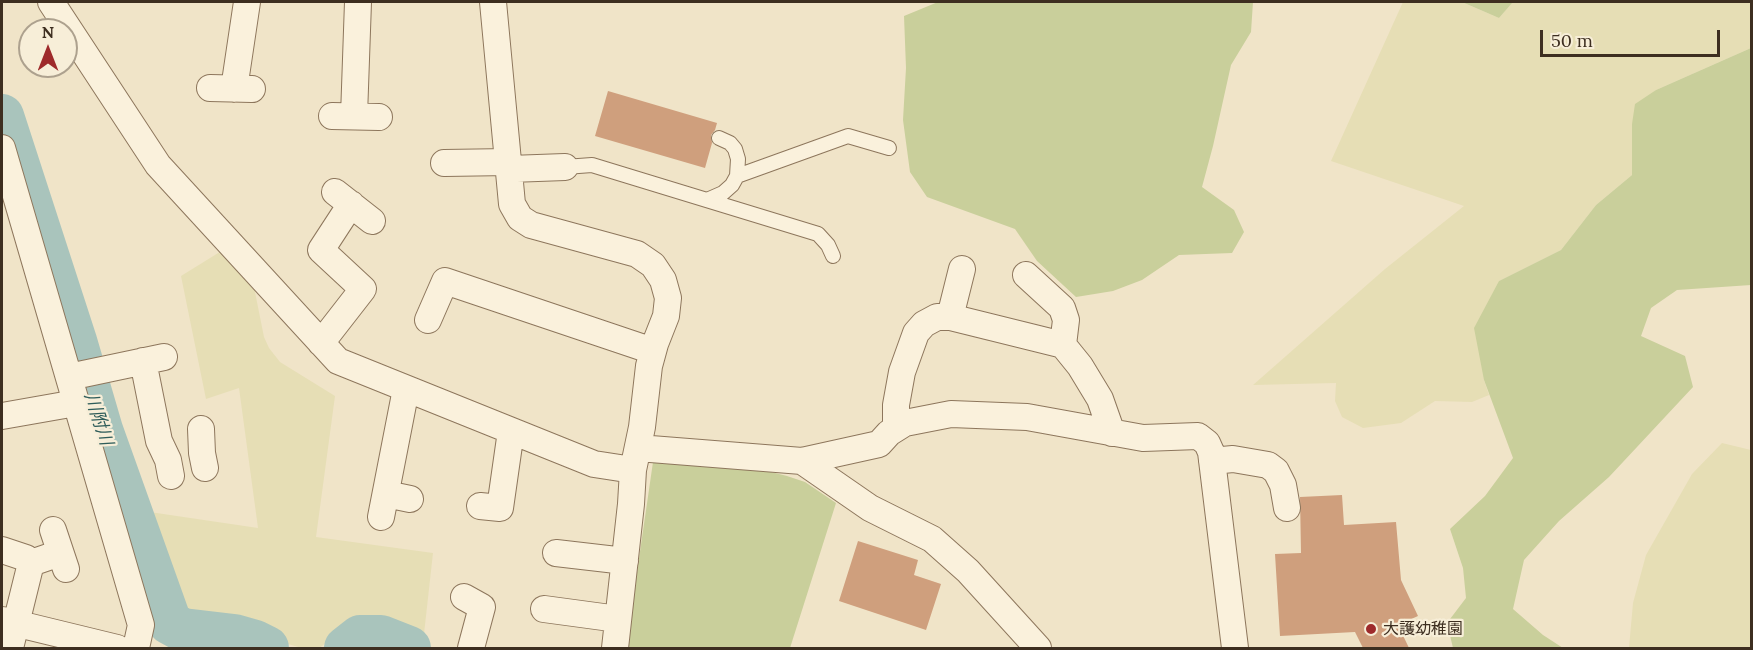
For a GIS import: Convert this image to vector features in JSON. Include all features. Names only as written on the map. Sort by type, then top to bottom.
[{"type":"street","points":[[51,2],[158,165],[338,361],[594,464],[635,459],[802,461],[879,444],[896,428],[920,419],[951,414],[1027,417],[1143,438],[1198,436],[1207,443],[1212,461],[1235,648]]},
{"type":"street","points":[[232,88],[247,2]]},
{"type":"street","points":[[358,2],[343,116],[379,117]]},
{"type":"street","points":[[494,2],[512,204],[520,218],[531,225],[637,254],[653,265],[663,280],[668,298],[666,316],[649,366],[642,427],[635,459],[615,648]]},
{"type":"street","points":[[2,148],[80,374],[76,403],[141,625],[136,648]]},
{"type":"street","points":[[444,163],[564,167]]},
{"type":"street","points":[[321,343],[363,289],[321,250],[343,198],[372,221]]},
{"type":"street","points":[[950,317],[962,269]]},
{"type":"street","points":[[1026,275],[1062,308],[1066,320],[1063,345]]},
{"type":"street","points":[[428,320],[446,281],[653,351]]},
{"type":"street","points":[[896,428],[896,405],[902,372],[916,333],[924,324],[937,317],[950,317],[1063,345],[1080,366],[1100,399],[1112,433]]},
{"type":"street","points":[[80,374],[154,359],[159,441],[170,468],[203,450]]},
{"type":"street","points":[[392,503],[406,389]]},
{"type":"street","points":[[2,416],[76,403]]},
{"type":"street","points":[[480,507],[500,508],[511,431]]},
{"type":"street","points":[[1212,461],[1233,459],[1268,465],[1276,471],[1287,508]]},
{"type":"street","points":[[802,461],[870,508],[932,539],[968,571],[1038,648]]},
{"type":"street","points":[[2,550],[26,558],[31,563]]},
{"type":"street","points":[[10,648],[9,621],[31,563],[60,551]]},
{"type":"street","points":[[556,553],[625,561]]},
{"type":"street","points":[[464,597],[482,607],[471,648]]},
{"type":"street","points":[[544,609],[618,619]]},
{"type":"street","points":[[9,621],[117,648]]},
{"type":"lane","points":[[737,176],[848,136],[889,148]]},
{"type":"lane","points":[[707,200],[723,193],[732,185],[737,176],[738,159],[735,149],[730,143],[719,138]]},
{"type":"lane","points":[[564,167],[592,165],[818,234],[828,245],[832,256]]},
{"type":"shaded area","points":[[1403,2],[1462,2],[1499,18],[1513,2],[1751,2],[1751,48],[1656,90],[1632,124],[1632,175],[1596,205],[1561,250],[1499,281],[1484,380],[1489,395],[1472,402],[1435,401],[1401,423],[1363,428],[1342,417],[1335,401],[1336,383],[1253,385],[1385,269],[1464,206],[1331,161]]},
{"type":"shaded area","points":[[223,250],[253,282],[264,337],[269,348],[280,362],[335,396],[316,537],[433,553],[424,634],[388,622],[360,622],[319,648],[302,648],[288,644],[253,625],[191,617],[183,615],[178,609],[143,511],[258,528],[239,388],[206,399],[181,276]]},
{"type":"shaded area","points":[[1722,443],[1751,450],[1751,648],[1629,648],[1633,603],[1646,555],[1692,474]]},
{"type":"green space","points":[[938,2],[1253,2],[1251,32],[1231,65],[1202,187],[1234,210],[1244,232],[1232,253],[1179,255],[1142,280],[1113,291],[1076,297],[1037,261],[1015,229],[927,197],[910,172],[903,120],[906,68],[904,16]]},
{"type":"green space","points":[[1462,2],[1513,2],[1499,18]]},
{"type":"green space","points":[[1751,48],[1751,285],[1677,290],[1651,308],[1641,336],[1685,356],[1693,387],[1609,477],[1559,521],[1524,560],[1513,609],[1543,635],[1563,648],[1453,648],[1447,623],[1466,598],[1463,568],[1450,529],[1485,496],[1513,458],[1484,380],[1474,328],[1499,281],[1561,250],[1596,205],[1632,175],[1632,124],[1635,104],[1656,90]]},
{"type":"green space","points":[[653,462],[767,471],[805,482],[836,503],[790,648],[626,648]]},
{"type":"building","points":[[608,91],[717,123],[711,135],[712,143],[705,168],[595,136]]},
{"type":"building","points":[[1342,495],[1344,525],[1396,522],[1401,580],[1418,616],[1398,625],[1409,648],[1363,648],[1355,632],[1280,636],[1275,554],[1301,553],[1300,497]]},
{"type":"building","points":[[858,541],[918,560],[914,575],[941,584],[926,630],[839,601]]},
{"type":"waterway","name":"川附川","points":[[2,116],[75,341],[101,430],[170,623],[183,630],[234,636],[267,648]]},
{"type":"waterway","name":"川附川","points":[[346,648],[360,637],[381,637],[409,648]]},
{"type":"place","name":"大護幼稚園","points":[[1371,629]]}]
